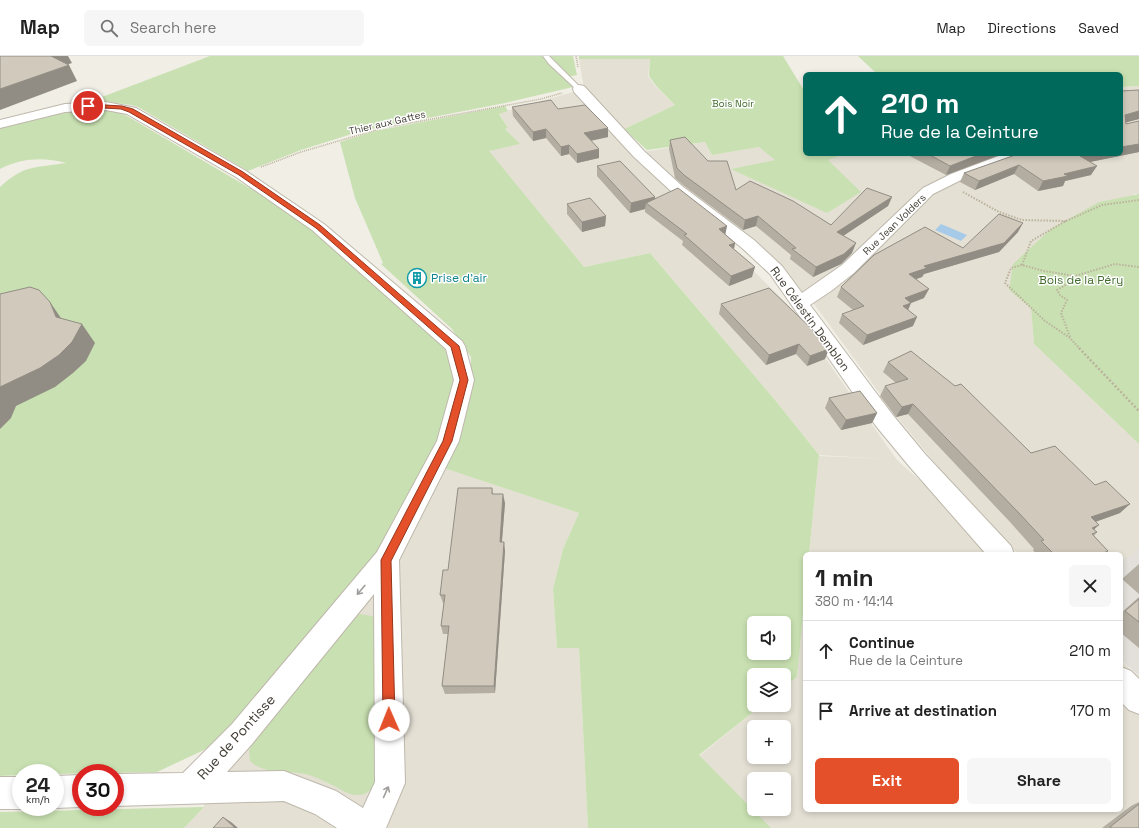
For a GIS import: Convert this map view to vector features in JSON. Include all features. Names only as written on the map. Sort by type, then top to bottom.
[{"type":"street","name":"Rue Célestin Demblon","points":[[579,89],[639,154],[677,189],[748,244],[776,270],[884,420],[917,460],[1000,552]]},
{"type":"street","name":"Rue de Pontisse","points":[[0,124],[65,108],[88,106],[122,108],[145,118],[241,174],[318,227],[455,346],[464,380],[448,441],[386,560],[242,734],[190,788]]},
{"type":"street","name":"Rue Jean Volders","points":[[800,303],[825,287],[848,269],[922,195],[944,182],[1014,156]]},
{"type":"street","name":"Rue de Pontisse","points":[[370,828],[390,784],[386,560]]},
{"type":"street","points":[[1123,683],[1139,700]]},
{"type":"street","name":"Rue de Pontisse","points":[[190,788],[284,786],[324,802],[366,828]]},
{"type":"street","points":[[124,790],[190,788]]},
{"type":"street","points":[[0,794],[12,793]]},
{"type":"lane","points":[[546,56],[551,63],[579,89]]},
{"type":"path","name":"Thier aux Gattes","points":[[241,174],[301,152],[383,128],[541,98],[579,89]]},
{"type":"path","points":[[944,182],[1006,215],[1024,220],[1066,221]]},
{"type":"path","points":[[1022,265],[1031,241],[1066,221],[1102,206],[1139,200]]},
{"type":"path","points":[[1139,267],[1115,264],[1075,276],[1044,271],[1022,265],[1011,268],[1005,283],[1045,321],[1070,338],[1139,411]]},
{"type":"path","points":[[1070,338],[1061,313],[1067,300],[1060,295],[1057,290],[1071,282],[1075,276]]},
{"type":"shaded area","points":[[579,59],[650,59],[648,76],[656,87],[675,105],[617,132],[635,154],[787,304],[897,460],[999,552],[809,552],[819,456],[889,459],[819,455],[775,400],[650,253],[584,267],[488,151],[519,144],[505,129],[508,128],[499,113],[584,89]]},
{"type":"shaded area","points":[[1139,86],[1139,194],[1134,194],[1031,308],[1034,344],[1139,444],[1139,555],[1123,569],[1123,552],[1016,552],[969,504],[897,417],[814,304],[643,152],[705,142],[712,155],[759,147],[776,160],[732,169],[828,159],[838,156],[1123,156],[1123,87]]},
{"type":"shaded area","points":[[437,465],[579,513],[563,549],[553,589],[557,647],[579,648],[588,828],[184,828],[204,807],[205,782]]},
{"type":"shaded area","points":[[1139,549],[1139,676],[1123,662],[1123,561]]},
{"type":"shaded area","points":[[803,615],[803,812],[1123,812],[1123,663],[1139,677],[1139,828],[770,828],[758,816],[791,816],[791,772],[747,772],[747,805],[698,757],[753,712],[791,712],[791,682],[797,677]]},
{"type":"green space","points":[[210,56],[573,56],[577,75],[563,78],[573,87],[505,103],[361,131],[301,150],[248,171],[138,107],[94,100]]},
{"type":"green space","name":"Bois Noir","points":[[579,56],[783,56],[803,89],[803,156],[839,156],[828,160],[861,192],[827,213],[731,169],[775,160],[759,147],[712,155],[705,142],[647,150],[624,129],[675,105],[657,87],[649,76],[650,59],[579,59]]},
{"type":"green space","points":[[858,56],[1139,56],[1139,86],[1123,87],[1123,72],[875,72]]},
{"type":"green space","points":[[505,106],[508,111],[499,114],[508,128],[505,129],[520,144],[489,151],[584,267],[650,253],[775,400],[819,455],[809,552],[803,552],[803,615],[797,677],[791,682],[791,668],[747,668],[747,712],[753,712],[699,755],[747,804],[747,816],[759,816],[771,828],[588,828],[579,648],[557,648],[553,589],[563,549],[579,513],[441,467],[471,384],[471,357],[452,329],[381,264],[383,263],[355,198],[340,142],[375,131]]},
{"type":"green space","points":[[85,110],[112,110],[127,116],[253,190],[288,212],[321,237],[445,349],[457,378],[441,443],[380,559],[256,711],[204,750],[157,772],[124,773],[124,764],[72,764],[72,774],[64,774],[64,764],[12,764],[12,775],[0,776],[0,187],[17,174],[31,168],[66,163],[41,159],[24,161],[8,165],[0,169],[0,128],[39,117]]},
{"type":"green space","name":"Bois de la Péry","points":[[1139,194],[1139,444],[1034,344],[1031,308],[1009,290],[1013,264],[1051,229],[1099,202]]},
{"type":"green space","points":[[360,614],[372,616],[379,627],[381,769],[373,787],[364,794],[355,795],[347,793],[327,782],[309,775],[263,769],[256,766],[250,761],[249,751],[253,741],[347,621]]},
{"type":"green space","points":[[204,807],[184,828],[0,828],[0,812],[12,812],[12,816],[64,816],[64,810],[72,810],[72,816],[124,816],[124,809]]},
{"type":"water","points":[[941,224],[967,235],[961,241],[935,230]]},
{"type":"building","points":[[0,56],[51,56],[69,65],[0,89]]},
{"type":"building","points":[[1139,90],[1139,111],[1125,115],[1126,124],[1139,121],[1139,144],[1123,147],[1123,91]]},
{"type":"building","points":[[551,100],[558,109],[585,105],[608,128],[584,133],[599,149],[577,154],[569,145],[561,147],[546,129],[533,132],[512,107]]},
{"type":"building","points":[[685,137],[708,161],[727,161],[736,190],[750,181],[793,201],[831,225],[867,188],[892,197],[837,232],[856,243],[844,254],[816,267],[792,249],[796,248],[758,216],[745,220],[684,175],[677,168],[670,140]]},
{"type":"building","points":[[932,156],[976,156],[950,166]]},
{"type":"building","points":[[1012,156],[1080,156],[1097,166],[1064,174],[1068,176],[1043,181],[1019,165],[979,181],[964,173]]},
{"type":"building","points":[[620,161],[655,197],[631,203],[597,166]]},
{"type":"building","points":[[678,188],[727,226],[719,229],[735,243],[729,245],[755,267],[731,276],[684,235],[687,234],[646,203]]},
{"type":"building","points":[[590,198],[606,216],[582,222],[567,204]]},
{"type":"building","points":[[999,214],[1023,223],[1004,243],[924,266],[927,268],[909,274],[929,289],[905,298],[911,303],[903,306],[917,317],[867,335],[842,314],[864,306],[841,287],[874,255],[925,227],[963,248]]},
{"type":"building","points":[[30,287],[39,290],[50,302],[56,317],[82,324],[72,342],[59,355],[40,368],[0,387],[0,294]]},
{"type":"building","points":[[769,288],[815,332],[814,333],[829,349],[810,356],[799,344],[769,355],[721,304]]},
{"type":"building","points":[[911,351],[955,386],[961,384],[1031,453],[1055,446],[1095,485],[1106,481],[1130,504],[1091,517],[1099,525],[1092,528],[1097,532],[1092,534],[1108,551],[1052,552],[1041,541],[1044,540],[1018,512],[913,404],[902,407],[885,386],[908,379],[888,362]]},
{"type":"building","points":[[860,391],[877,413],[846,420],[829,398]]},
{"type":"building","points":[[458,488],[492,488],[492,494],[503,494],[500,542],[504,542],[494,686],[442,686],[449,626],[441,626],[445,595],[440,595],[443,570],[448,570]]},
{"type":"building","points":[[1139,599],[1139,622],[1125,611]]},
{"type":"building","points":[[1139,804],[1139,828],[1110,827]]},
{"type":"building","points":[[223,817],[235,828],[213,828]]},
{"type":"place","name":"Prise d'air","points":[[417,278]]},
{"type":"route","points":[[88,106],[106,106],[131,111],[241,174],[318,227],[431,327],[455,346],[464,380],[448,441],[386,560],[389,720]]}]
